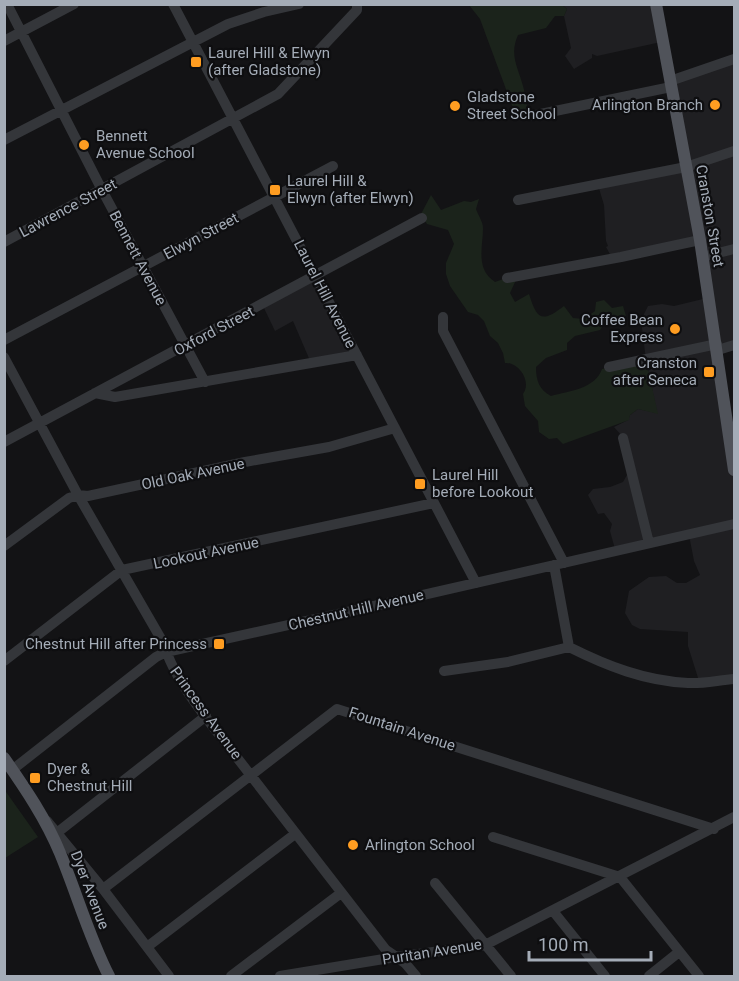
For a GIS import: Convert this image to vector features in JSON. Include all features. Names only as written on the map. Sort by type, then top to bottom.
[{"type":"main road","name":"Cranston Street","points":[[656,4],[700,240],[735,470]]},
{"type":"main road","name":"Dyer Avenue","points":[[4,758],[42,815],[109,976]]},
{"type":"street","name":"Bennett Avenue","points":[[7,4],[102,190],[205,382]]},
{"type":"street","points":[[4,41],[74,4]]},
{"type":"street","name":"Laurel Hill Avenue","points":[[173,4],[476,583]]},
{"type":"street","points":[[4,140],[228,24],[299,4]]},
{"type":"street","name":"Lawrence Street","points":[[4,242],[278,94],[357,10],[357,4]]},
{"type":"street","points":[[531,116],[671,84],[735,59]]},
{"type":"street","points":[[518,200],[686,168],[735,151]]},
{"type":"street","name":"Elwyn Street","points":[[4,340],[333,166]]},
{"type":"street","name":"Oxford Street","points":[[4,442],[422,218]]},
{"type":"street","points":[[507,278],[700,240]]},
{"type":"street","points":[[702,257],[735,249]]},
{"type":"street","points":[[443,317],[443,331],[461,363],[559,564],[569,647]]},
{"type":"street","points":[[609,367],[735,345]]},
{"type":"street","points":[[95,393],[115,397],[357,355]]},
{"type":"street","name":"Princess Avenue","points":[[4,357],[78,495],[164,644],[168,660],[206,716],[341,893],[386,950],[405,963],[416,976]]},
{"type":"street","name":"Old Oak Avenue","points":[[4,546],[69,498],[78,495],[88,496],[245,462],[329,447],[395,428]]},
{"type":"street","points":[[623,438],[649,543]]},
{"type":"street","name":"Lookout Avenue","points":[[4,661],[122,570],[434,503]]},
{"type":"street","name":"Chestnut Hill Avenue","points":[[12,770],[156,657],[166,652],[735,524]]},
{"type":"street","points":[[444,671],[507,663],[569,647],[603,664],[656,680],[690,683],[735,679]]},
{"type":"street","name":"Fountain Avenue","points":[[103,889],[337,709],[714,829]]},
{"type":"street","points":[[58,832],[206,716]]},
{"type":"street","name":"Dyer Avenue","points":[[42,815],[58,832],[147,947]]},
{"type":"street","name":"Puritan Avenue","points":[[280,976],[320,974],[396,957],[485,945],[620,878],[735,817]]},
{"type":"street","points":[[169,976],[147,947],[295,834]]},
{"type":"street","points":[[493,837],[620,878],[699,976]]},
{"type":"street","points":[[435,883],[511,976]]},
{"type":"street","points":[[231,976],[341,893]]},
{"type":"street","points":[[553,911],[605,976]]},
{"type":"street","points":[[649,976],[680,952]]},
{"type":"shaded area","points":[[469,5],[562,5],[567,9],[564,16],[555,16],[546,28],[518,35],[515,42],[515,61],[530,114],[513,108],[480,19]]},
{"type":"shaded area","points":[[562,5],[656,5],[661,42],[597,56],[592,54],[592,58],[574,69],[565,56],[571,48],[564,16],[567,9]]},
{"type":"shaded area","points":[[734,63],[734,350],[720,354],[734,468],[734,678],[699,681],[688,646],[688,632],[640,629],[632,625],[625,613],[629,591],[649,577],[666,576],[677,583],[686,583],[700,575],[694,561],[689,535],[615,549],[610,531],[612,524],[604,513],[598,514],[588,495],[593,489],[610,487],[623,482],[632,466],[628,443],[614,427],[628,420],[630,415],[638,409],[657,413],[646,360],[641,320],[648,306],[662,304],[674,306],[707,298],[699,241],[612,258],[606,247],[608,246],[604,205],[598,185],[683,167],[674,75]]},
{"type":"shaded area","points":[[431,195],[441,210],[464,201],[471,202],[479,199],[476,209],[483,226],[482,264],[489,277],[495,282],[514,275],[516,280],[510,293],[515,302],[529,294],[535,309],[541,316],[550,315],[564,306],[573,318],[584,319],[595,311],[596,302],[604,300],[612,308],[623,306],[626,316],[608,319],[600,330],[575,336],[567,343],[567,350],[546,358],[536,367],[538,380],[544,391],[551,396],[573,391],[594,381],[602,369],[646,360],[658,414],[638,409],[630,415],[629,420],[563,444],[557,438],[549,439],[539,432],[538,421],[525,406],[523,394],[526,384],[523,374],[515,366],[505,363],[498,343],[490,336],[484,321],[478,315],[468,312],[450,286],[446,274],[446,263],[454,244],[448,230],[427,224],[421,214]]},
{"type":"shaded area","points":[[316,278],[355,354],[311,363],[293,321],[275,331],[263,306]]},
{"type":"shaded area","points":[[4,789],[38,837],[5,858],[4,858]]},
{"type":"place","name":"Laurel Hill & Elwyn (after Gladstone)","points":[[196,62]]},
{"type":"place","name":"Arlington Branch","points":[[715,105]]},
{"type":"place","name":"Gladstone Street School","points":[[455,106]]},
{"type":"place","name":"Bennett Avenue School","points":[[84,145]]},
{"type":"place","name":"Laurel Hill & Elwyn (after Elwyn)","points":[[275,190]]},
{"type":"place","name":"Coffee Bean Express","points":[[675,329]]},
{"type":"place","name":"Cranston after Seneca","points":[[709,372]]},
{"type":"place","name":"Laurel Hill before Lookout","points":[[420,484]]},
{"type":"place","name":"Chestnut Hill after Princess","points":[[219,644]]},
{"type":"place","name":"Dyer & Chestnut Hill","points":[[35,778]]},
{"type":"place","name":"Arlington School","points":[[353,845]]}]
